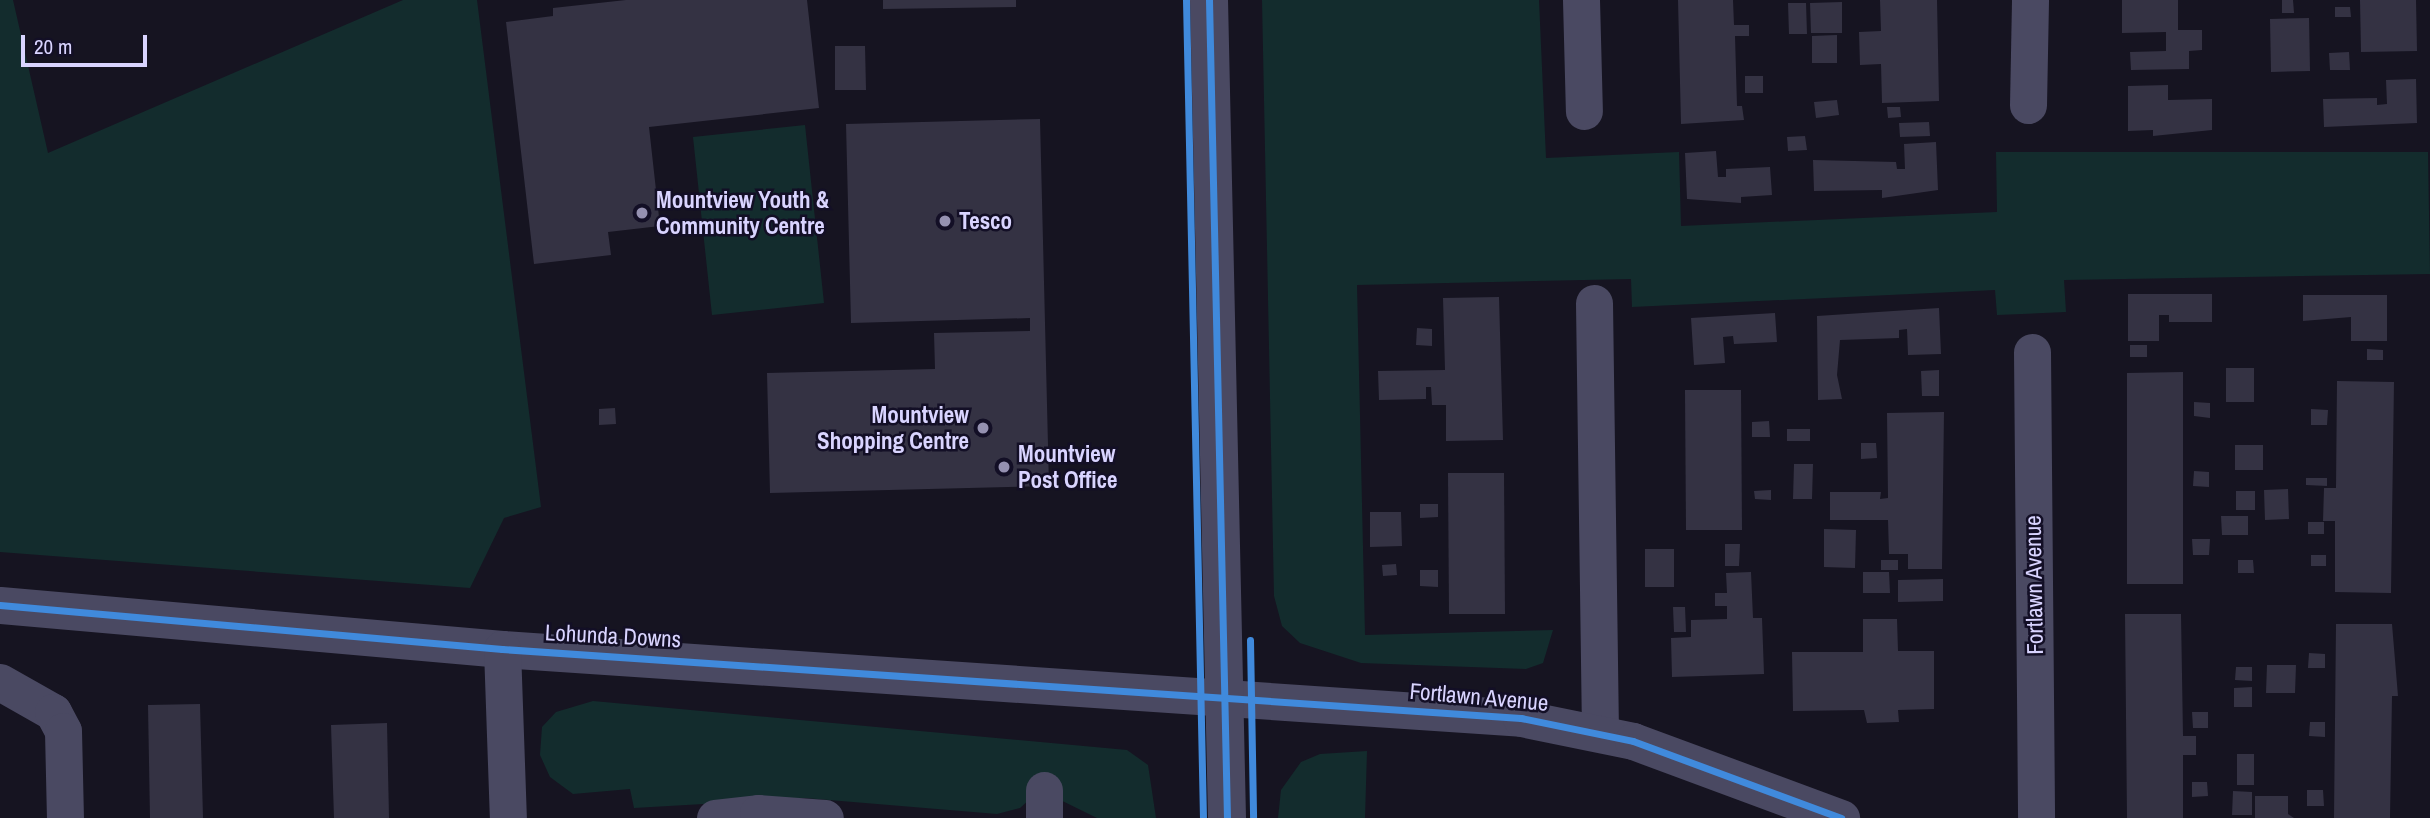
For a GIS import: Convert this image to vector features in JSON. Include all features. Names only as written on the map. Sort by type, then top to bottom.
[{"type":"street","points":[[1209,0],[1227,818]]},
{"type":"street","points":[[1581,0],[1584,111]]},
{"type":"street","points":[[2028,105],[2030,0]]},
{"type":"street","points":[[1594,303],[1600,731]]},
{"type":"street","name":"Fortlawn Avenue","points":[[2032,352],[2036,818]]},
{"type":"street","name":"Lohunda Downs","points":[[0,605],[502,649],[1224,698]]},
{"type":"street","points":[[502,649],[508,818]]},
{"type":"street","points":[[0,682],[33,697],[53,712],[63,731],[65,818]]},
{"type":"street","name":"Fortlawn Avenue","points":[[1224,698],[1521,718],[1600,731],[1786,808],[1841,818]]},
{"type":"street","points":[[715,818],[758,813],[825,818]]},
{"type":"green space","points":[[0,0],[13,0],[48,153],[403,0],[477,0],[541,507],[504,518],[470,588],[0,552]]},
{"type":"green space","points":[[1262,0],[1539,0],[1546,158],[1679,152],[1681,226],[1997,212],[1996,152],[2428,152],[2430,274],[2064,280],[2066,312],[1997,315],[1995,290],[1632,307],[1631,279],[1357,285],[1365,635],[1553,630],[1543,663],[1526,669],[1361,663],[1300,643],[1282,626],[1274,596]]},
{"type":"green space","points":[[805,125],[824,303],[712,315],[693,137]]},
{"type":"green space","points":[[593,701],[1127,750],[1148,765],[1156,818],[1097,818],[1040,790],[1020,808],[997,814],[805,798],[634,808],[630,789],[573,794],[550,777],[540,755],[542,727],[556,712]]},
{"type":"green space","points":[[1367,751],[1365,818],[1278,818],[1281,790],[1301,762],[1320,754]]},
{"type":"building","points":[[626,0],[807,0],[819,108],[649,127],[660,226],[608,232],[611,255],[534,264],[506,22],[553,16],[553,8]]},
{"type":"building","points":[[883,0],[1016,0],[1016,7],[883,9]]},
{"type":"building","points":[[1678,0],[1733,0],[1734,25],[1749,25],[1749,36],[1735,36],[1737,106],[1742,106],[1744,120],[1681,124]]},
{"type":"building","points":[[1880,0],[1937,0],[1939,101],[1882,103],[1881,64],[1860,65],[1859,32],[1881,31]]},
{"type":"building","points":[[2122,0],[2178,0],[2178,30],[2202,30],[2202,50],[2189,51],[2189,69],[2131,70],[2130,52],[2166,51],[2166,32],[2122,33]]},
{"type":"building","points":[[2282,0],[2293,0],[2294,13],[2282,13]]},
{"type":"building","points":[[2360,0],[2416,0],[2417,51],[2361,52]]},
{"type":"building","points":[[1842,2],[1842,33],[1811,33],[1810,3]]},
{"type":"building","points":[[1788,3],[1806,3],[1807,34],[1789,34]]},
{"type":"building","points":[[2335,7],[2350,7],[2351,17],[2335,17]]},
{"type":"building","points":[[2309,18],[2310,71],[2271,72],[2270,19]]},
{"type":"building","points":[[1837,35],[1837,63],[1812,63],[1812,36]]},
{"type":"building","points":[[835,46],[865,46],[866,90],[835,90]]},
{"type":"building","points":[[2349,52],[2350,70],[2330,70],[2329,53]]},
{"type":"building","points":[[1745,76],[1763,76],[1763,93],[1745,93]]},
{"type":"building","points":[[2416,79],[2417,123],[2324,127],[2323,99],[2377,98],[2377,105],[2387,104],[2386,80]]},
{"type":"building","points":[[2168,85],[2168,100],[2212,99],[2212,130],[2153,136],[2153,130],[2128,131],[2128,86]]},
{"type":"building","points":[[1837,100],[1839,115],[1816,118],[1814,102]]},
{"type":"building","points":[[1887,107],[1900,107],[1901,117],[1888,118]]},
{"type":"building","points":[[1040,119],[1049,486],[770,493],[767,373],[935,369],[934,333],[1030,331],[1030,318],[851,323],[846,124]]},
{"type":"building","points":[[1929,122],[1930,136],[1900,137],[1899,123]]},
{"type":"building","points":[[1805,136],[1807,150],[1788,151],[1787,137]]},
{"type":"building","points":[[1936,142],[1938,190],[1882,198],[1882,190],[1814,191],[1813,160],[1896,162],[1897,169],[1905,169],[1904,144]]},
{"type":"building","points":[[1716,151],[1718,177],[1726,177],[1726,169],[1770,167],[1772,195],[1741,197],[1741,203],[1687,199],[1685,153]]},
{"type":"building","points":[[2128,294],[2212,294],[2212,322],[2169,322],[2169,315],[2159,315],[2159,341],[2128,341]]},
{"type":"building","points":[[2303,295],[2387,295],[2387,341],[2351,341],[2351,317],[2303,321]]},
{"type":"building","points":[[1499,297],[1503,440],[1446,441],[1446,405],[1432,405],[1431,387],[1426,387],[1426,399],[1379,400],[1378,371],[1445,370],[1443,298]]},
{"type":"building","points":[[1939,308],[1941,354],[1908,355],[1907,329],[1899,330],[1899,338],[1840,340],[1837,375],[1842,399],[1818,400],[1817,316]]},
{"type":"building","points":[[1775,313],[1777,342],[1734,344],[1733,336],[1723,337],[1725,363],[1694,365],[1691,318]]},
{"type":"building","points":[[1417,328],[1432,329],[1432,346],[1416,345]]},
{"type":"building","points":[[2130,345],[2147,345],[2147,357],[2130,357]]},
{"type":"building","points":[[2367,349],[2383,350],[2383,360],[2367,360]]},
{"type":"building","points":[[2226,368],[2254,368],[2254,402],[2226,402]]},
{"type":"building","points":[[1939,370],[1939,396],[1922,396],[1921,371]]},
{"type":"building","points":[[2183,372],[2183,584],[2127,584],[2127,373]]},
{"type":"building","points":[[2337,381],[2394,382],[2391,593],[2335,592],[2335,521],[2323,521],[2324,488],[2336,488]]},
{"type":"building","points":[[1685,390],[1741,390],[1742,530],[1686,530]]},
{"type":"building","points":[[2194,402],[2210,403],[2210,418],[2194,416]]},
{"type":"building","points":[[615,408],[616,424],[599,425],[599,409]]},
{"type":"building","points":[[2311,409],[2328,410],[2327,425],[2311,425]]},
{"type":"building","points":[[1944,412],[1942,569],[1908,569],[1908,554],[1889,554],[1888,520],[1830,520],[1830,492],[1881,492],[1880,499],[1888,498],[1887,413]]},
{"type":"building","points":[[1769,421],[1770,437],[1752,437],[1752,422]]},
{"type":"building","points":[[1787,429],[1810,429],[1810,441],[1787,441]]},
{"type":"building","points":[[1861,443],[1876,443],[1877,458],[1861,459]]},
{"type":"building","points":[[2235,445],[2263,445],[2263,470],[2235,470]]},
{"type":"building","points":[[1794,464],[1813,464],[1812,499],[1793,499]]},
{"type":"building","points":[[2194,471],[2209,472],[2209,487],[2193,486]]},
{"type":"building","points":[[1448,473],[1504,473],[1505,614],[1449,614]]},
{"type":"building","points":[[2306,478],[2327,478],[2327,486],[2306,485]]},
{"type":"building","points":[[2288,489],[2289,519],[2265,520],[2264,490]]},
{"type":"building","points":[[1771,490],[1771,500],[1755,499],[1754,491]]},
{"type":"building","points":[[2236,491],[2255,491],[2255,510],[2236,510]]},
{"type":"building","points":[[1420,504],[1438,504],[1438,517],[1420,518]]},
{"type":"building","points":[[1370,512],[1401,512],[1402,546],[1370,547]]},
{"type":"building","points":[[2221,516],[2248,516],[2248,535],[2222,535]]},
{"type":"building","points":[[2308,522],[2324,522],[2324,534],[2308,534]]},
{"type":"building","points":[[1824,529],[1856,530],[1855,568],[1824,567]]},
{"type":"building","points":[[2192,539],[2210,539],[2209,555],[2193,555]]},
{"type":"building","points":[[1725,544],[1740,544],[1739,566],[1725,566]]},
{"type":"building","points":[[1645,549],[1674,549],[1674,587],[1645,587]]},
{"type":"building","points":[[2311,555],[2326,555],[2326,566],[2311,566]]},
{"type":"building","points":[[1881,560],[1898,560],[1898,570],[1881,570]]},
{"type":"building","points":[[2238,560],[2253,560],[2254,573],[2238,573]]},
{"type":"building","points":[[1396,564],[1397,575],[1383,576],[1382,565]]},
{"type":"building","points":[[1420,570],[1438,570],[1438,587],[1420,586]]},
{"type":"building","points":[[1751,572],[1753,618],[1762,618],[1764,674],[1672,677],[1671,638],[1691,637],[1691,620],[1727,619],[1727,606],[1715,606],[1715,593],[1727,593],[1726,573]]},
{"type":"building","points":[[1863,572],[1889,572],[1890,593],[1863,593]]},
{"type":"building","points":[[1943,579],[1943,601],[1898,602],[1898,580]]},
{"type":"building","points":[[1673,607],[1685,607],[1686,632],[1674,632]]},
{"type":"building","points":[[2125,614],[2181,614],[2183,736],[2196,736],[2196,755],[2183,755],[2183,818],[2127,818]]},
{"type":"building","points":[[1863,619],[1897,619],[1898,651],[1934,651],[1934,709],[1898,710],[1899,722],[1867,723],[1864,710],[1793,711],[1792,652],[1863,652]]},
{"type":"building","points":[[2336,624],[2392,624],[2398,696],[2392,696],[2390,818],[2334,818]]},
{"type":"building","points":[[2309,653],[2325,654],[2325,668],[2308,668]]},
{"type":"building","points":[[2267,665],[2296,665],[2295,693],[2266,693]]},
{"type":"building","points":[[2236,667],[2252,667],[2252,681],[2235,680]]},
{"type":"building","points":[[2252,687],[2252,707],[2234,707],[2234,688]]},
{"type":"building","points":[[200,704],[203,818],[150,818],[148,705]]},
{"type":"building","points":[[2192,712],[2208,712],[2208,728],[2193,728]]},
{"type":"building","points":[[2310,722],[2325,722],[2325,737],[2309,736]]},
{"type":"building","points":[[387,723],[389,818],[334,818],[331,725]]},
{"type":"building","points":[[2237,754],[2254,754],[2254,785],[2237,785]]},
{"type":"building","points":[[2192,782],[2207,782],[2208,796],[2192,797]]},
{"type":"building","points":[[2307,790],[2323,790],[2324,806],[2307,806]]},
{"type":"building","points":[[2233,791],[2252,792],[2252,815],[2232,815]]},
{"type":"building","points":[[2255,796],[2288,796],[2288,814],[2294,818],[2255,818]]},
{"type":"cycle path","points":[[1186,0],[1203,818]]},
{"type":"cycle path","points":[[1209,0],[1227,818]]},
{"type":"cycle path","points":[[0,605],[502,649],[1521,718],[1633,741],[1841,818]]},
{"type":"cycle path","points":[[1250,640],[1253,818]]},
{"type":"place","name":"Mountview Youth & Community Centre","points":[[642,213]]},
{"type":"place","name":"Tesco","points":[[945,221]]},
{"type":"place","name":"Mountview Shopping Centre","points":[[983,428]]},
{"type":"place","name":"Mountview Post Office","points":[[1004,467]]}]
